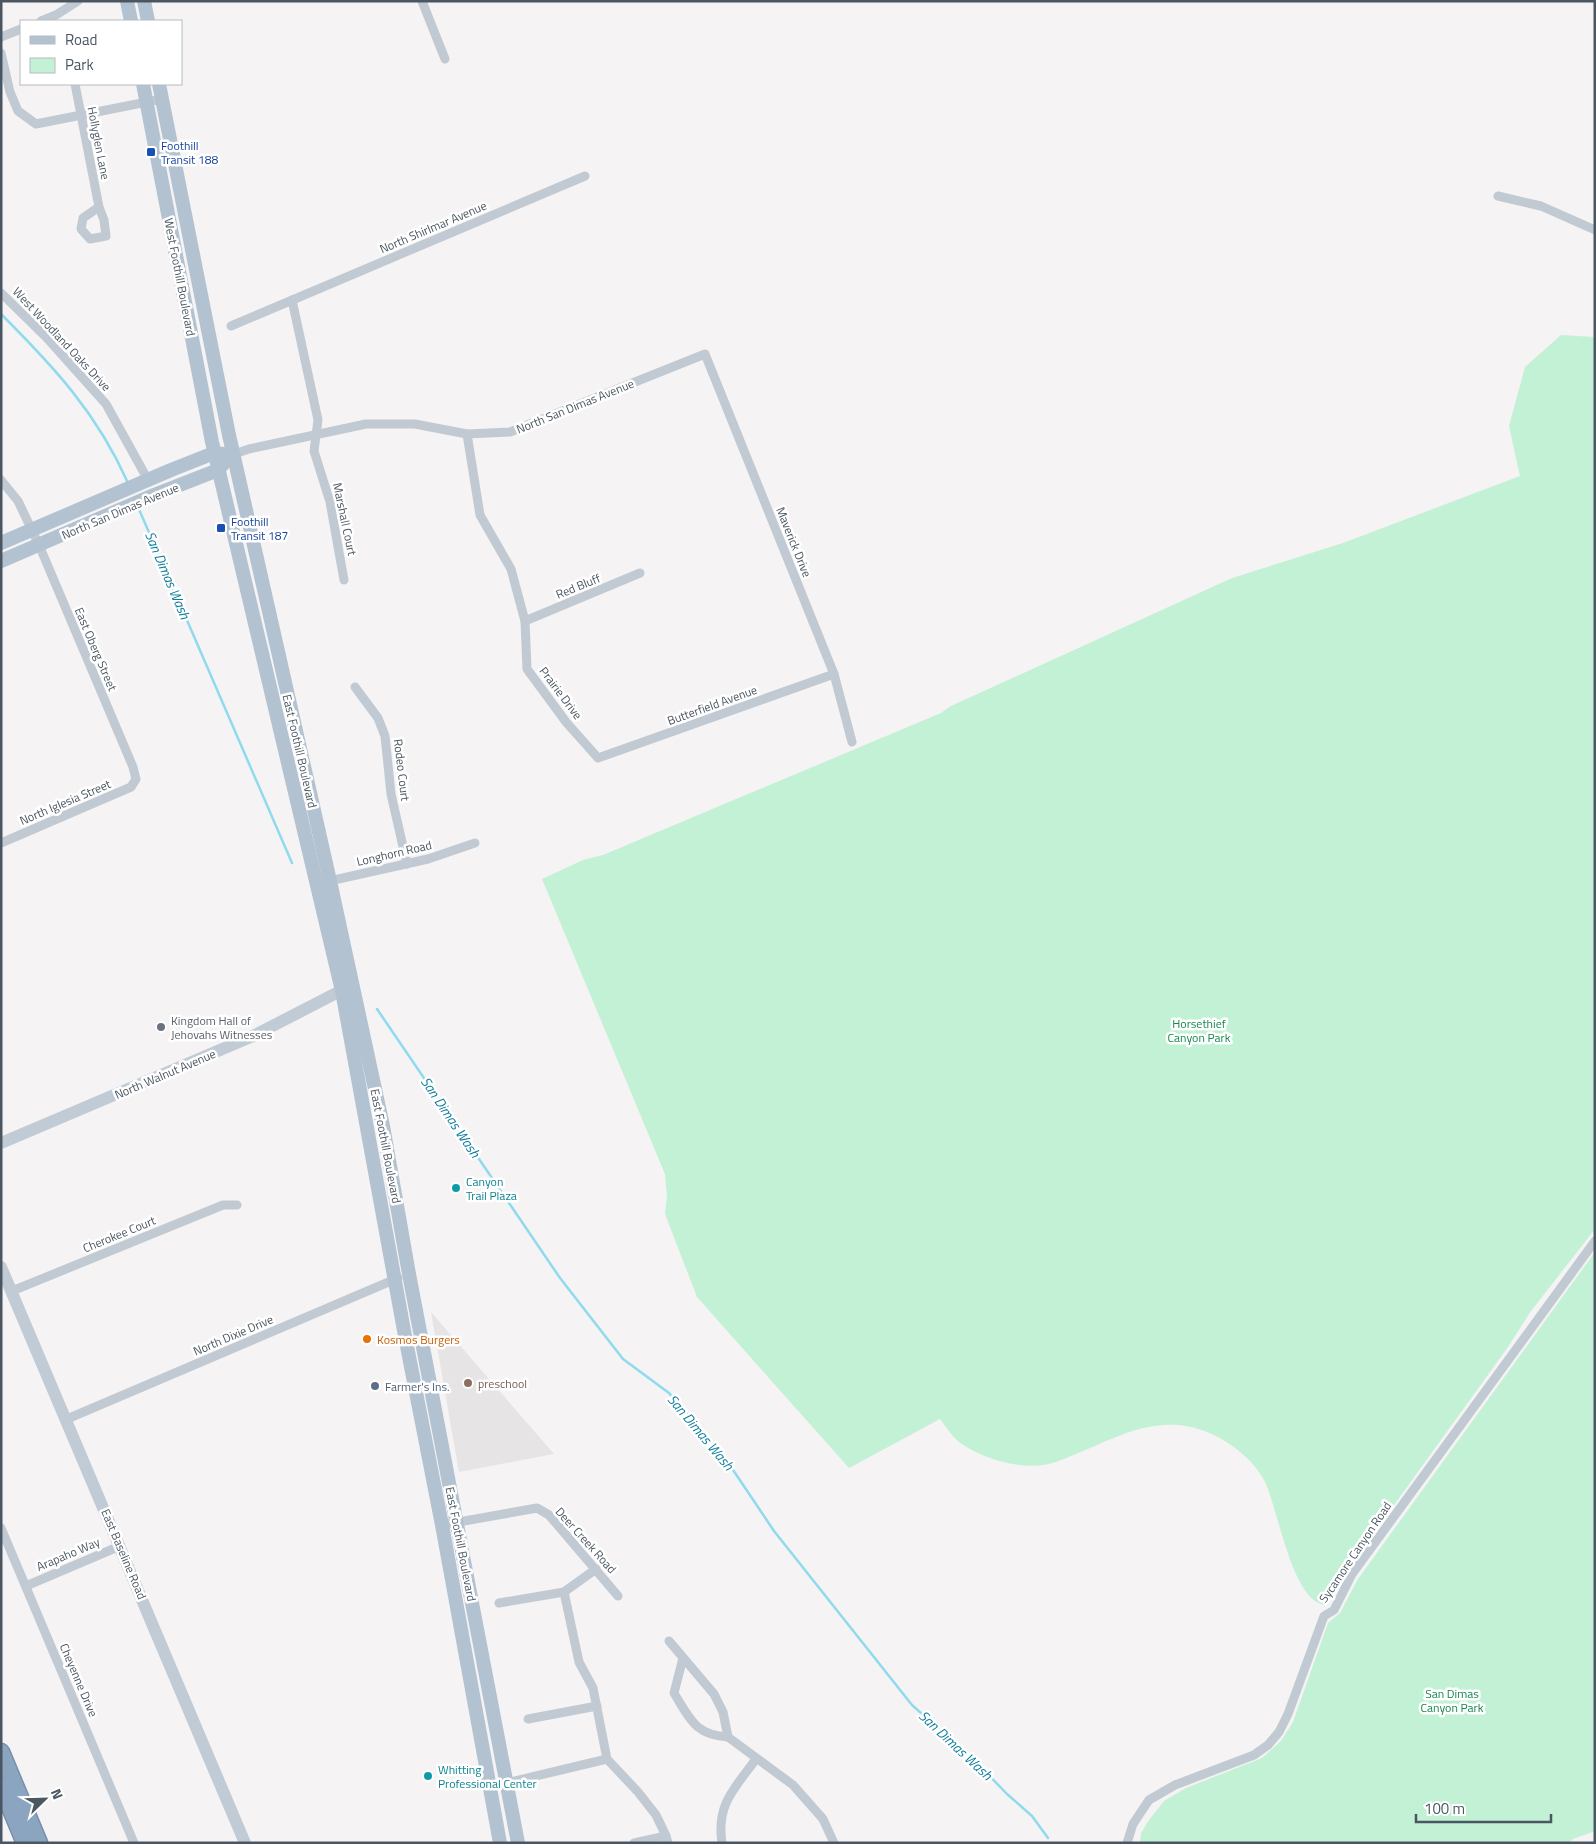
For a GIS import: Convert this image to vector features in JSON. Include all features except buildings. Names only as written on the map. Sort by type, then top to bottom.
[{"type":"highway","points":[[1,1752],[39,1843]]},
{"type":"highway","points":[[1,1786],[25,1843]]},
{"type":"main road","points":[[127,1],[131,20]]},
{"type":"main road","points":[[144,1],[148,20]]},
{"type":"main road","name":"West Foothill Boulevard","points":[[143,85],[218,470]]},
{"type":"main road","name":"West Foothill Boulevard","points":[[159,85],[234,454]]},
{"type":"main road","name":"North San Dimas Avenue","points":[[1,543],[214,453],[234,454]]},
{"type":"main road","name":"North San Dimas Avenue","points":[[1,561],[137,502],[218,470],[234,454]]},
{"type":"main road","name":"East Foothill Boulevard","points":[[234,454],[288,700],[347,988],[383,1126],[488,1694],[518,1843]]},
{"type":"main road","name":"East Foothill Boulevard","points":[[218,470],[324,882]]},
{"type":"main road","name":"East Foothill Boulevard","points":[[347,988],[395,1280],[500,1843]]},
{"type":"main road","name":"North Walnut Avenue","points":[[1,1143],[245,1039],[347,988]]},
{"type":"main road","name":"East Baseline Road","points":[[1,1267],[245,1843]]},
{"type":"street","points":[[44,20],[56,15],[78,1]]},
{"type":"street","points":[[422,1],[445,59]]},
{"type":"street","points":[[1,37],[20,29]]},
{"type":"street","points":[[1,53],[2,70],[18,111],[36,124],[162,99]]},
{"type":"street","name":"Hollyglen Lane","points":[[75,85],[98,207]]},
{"type":"street","name":"North Shirlmar Avenue","points":[[231,326],[585,176]]},
{"type":"street","points":[[1498,196],[1541,206],[1595,230]]},
{"type":"street","name":"West Woodland Oaks Drive","points":[[1,294],[46,337],[106,404],[137,485]]},
{"type":"street","points":[[292,300],[318,420],[315,435]]},
{"type":"street","name":"North San Dimas Avenue","points":[[234,454],[366,424],[415,424],[467,434],[510,432],[705,354]]},
{"type":"street","name":"Maverick Drive","points":[[705,354],[834,674],[852,742]]},
{"type":"street","name":"Prairie Drive","points":[[467,434],[480,515],[511,569],[525,621],[527,669],[566,722],[598,758]]},
{"type":"street","name":"Marshall Court","points":[[315,435],[314,451],[330,502],[344,580]]},
{"type":"street","name":"East Oberg Street","points":[[1,480],[18,501],[39,545],[133,766],[136,779]]},
{"type":"street","name":"Red Bluff","points":[[525,621],[640,573]]},
{"type":"street","name":"Butterfield Avenue","points":[[598,758],[834,674]]},
{"type":"street","name":"Rodeo Court","points":[[355,687],[378,718],[385,736],[392,794],[407,864]]},
{"type":"street","name":"North Iglesia Street","points":[[1,843],[130,787],[136,779]]},
{"type":"street","name":"Longhorn Road","points":[[324,882],[428,859],[476,843]]},
{"type":"street","name":"Cherokee Court","points":[[12,1291],[224,1205],[237,1205]]},
{"type":"street","name":"Sycamore Canyon Road","points":[[1127,1843],[1133,1824],[1149,1800],[1175,1786],[1254,1755],[1268,1745],[1279,1732],[1288,1714],[1324,1616],[1334,1610],[1352,1574],[1595,1241]]},
{"type":"street","name":"North Dixie Drive","points":[[67,1419],[409,1274]]},
{"type":"street","name":"Deer Creek Road","points":[[442,1525],[537,1508],[549,1515],[618,1596]]},
{"type":"street","name":"Cheyenne Drive","points":[[1,1528],[134,1843]]},
{"type":"street","name":"Arapaho Way","points":[[26,1586],[120,1546]]},
{"type":"street","points":[[499,1603],[564,1592],[596,1569]]},
{"type":"street","points":[[564,1592],[579,1662],[593,1688],[607,1759],[638,1792],[656,1815],[667,1840],[634,1843]]},
{"type":"street","points":[[668,1641],[714,1694],[723,1712],[728,1737]]},
{"type":"street","points":[[683,1658],[674,1693],[690,1719],[703,1732],[714,1736],[728,1737],[793,1785],[823,1819],[834,1843]]},
{"type":"street","points":[[528,1718],[597,1706]]},
{"type":"street","points":[[490,1787],[607,1759]]},
{"type":"street","points":[[722,1843],[720,1823],[724,1802],[756,1759]]},
{"type":"shaded area","name":"preschool","points":[[431,1312],[554,1454],[459,1472]]},
{"type":"green space","name":"Horsethief Canyon Park","points":[[1561,335],[1595,337],[1595,1229],[1531,1311],[1508,1347],[1345,1573],[1328,1605],[1315,1601],[1305,1590],[1296,1573],[1264,1480],[1254,1465],[1224,1440],[1187,1426],[1167,1425],[1148,1427],[1130,1432],[1056,1462],[1032,1466],[993,1459],[980,1454],[956,1440],[940,1419],[849,1468],[697,1297],[665,1214],[667,1196],[665,1174],[542,879],[583,860],[603,855],[941,713],[951,706],[1232,578],[1343,543],[1520,476],[1509,426],[1525,367]]},
{"type":"green space","name":"San Dimas Canyon Park","points":[[1595,1252],[1595,1831],[1573,1839],[1569,1843],[1140,1843],[1141,1833],[1164,1801],[1186,1788],[1262,1758],[1281,1741],[1293,1722],[1328,1623],[1340,1613],[1358,1579]]},
{"type":"waterway","name":"San Dimas Wash","points":[[1,314],[73,392],[103,435],[128,483]]},
{"type":"waterway","name":"San Dimas Wash","points":[[138,507],[292,863]]},
{"type":"waterway","name":"San Dimas Wash","points":[[377,1009],[560,1278],[623,1359],[669,1393],[723,1455],[774,1531],[912,1705],[977,1763],[1007,1794],[1032,1816],[1048,1838]]},
{"type":"place","name":"Foothill Transit 188","points":[[151,152]]},
{"type":"place","name":"Foothill Transit 187","points":[[221,528]]},
{"type":"place","name":"Kingdom Hall of Jehovahs Witnesses","points":[[161,1027]]},
{"type":"place","name":"Canyon Trail Plaza","points":[[456,1188]]},
{"type":"place","name":"Kosmos Burgers","points":[[367,1339]]},
{"type":"place","name":"preschool","points":[[468,1383]]},
{"type":"place","name":"Farmer's Ins.","points":[[375,1386]]},
{"type":"place","name":"Whitting Professional Center","points":[[428,1776]]}]
